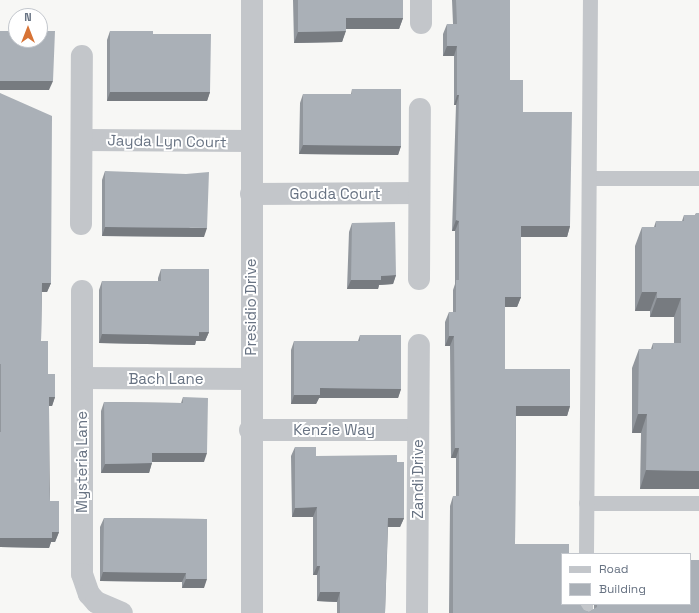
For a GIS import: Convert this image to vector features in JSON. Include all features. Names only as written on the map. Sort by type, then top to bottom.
[{"type":"street","name":"Presidio Drive","points":[[252,0],[250,379],[252,613]]},
{"type":"street","points":[[421,0],[421,23]]},
{"type":"street","points":[[81,224],[82,56]]},
{"type":"street","points":[[419,279],[420,109]]},
{"type":"street","name":"Jayda Lyn Court","points":[[82,140],[251,141]]},
{"type":"street","name":"Gouda Court","points":[[251,194],[419,193]]},
{"type":"street","name":"Mysteria Lane","points":[[82,291],[82,574],[89,594],[96,602],[122,613]]},
{"type":"street","name":"Zandi Drive","points":[[417,613],[419,345]]},
{"type":"street","name":"Bach Lane","points":[[82,378],[250,379]]},
{"type":"street","name":"Kenzie Way","points":[[250,430],[418,430]]},
{"type":"lane","points":[[586,553],[590,0]]},
{"type":"lane","points":[[589,178],[699,178]]},
{"type":"lane","points":[[586,503],[699,503]]},
{"type":"building","points":[[298,0],[403,0],[403,18],[346,18],[346,31],[298,32]]},
{"type":"building","points":[[456,0],[510,0],[510,80],[523,80],[523,112],[572,112],[570,226],[521,226],[521,297],[505,297],[505,369],[570,369],[570,406],[516,406],[515,544],[569,544],[569,553],[561,553],[561,605],[581,605],[584,610],[589,612],[597,607],[597,605],[691,605],[691,560],[699,560],[699,613],[453,613],[453,496],[459,496],[459,448],[455,448],[454,336],[449,336],[449,312],[456,312],[456,280],[459,280],[459,221],[456,220],[459,95],[457,95],[457,46],[447,46],[447,24],[457,24]]},
{"type":"building","points":[[0,31],[8,31],[8,48],[48,48],[48,31],[55,31],[53,81],[0,81]]},
{"type":"building","points":[[110,31],[153,31],[153,34],[211,34],[210,92],[110,92]]},
{"type":"building","points":[[352,89],[401,89],[401,146],[303,145],[303,94],[352,94]]},
{"type":"building","points":[[0,93],[52,116],[51,283],[42,283],[41,341],[48,341],[48,374],[55,374],[55,397],[49,397],[49,488],[50,501],[59,501],[59,532],[52,532],[52,538],[0,538]]},
{"type":"building","points":[[105,171],[186,174],[209,172],[207,228],[105,227]]},
{"type":"building","points":[[696,213],[699,213],[699,471],[646,470],[647,414],[638,414],[639,349],[653,349],[653,343],[681,343],[681,298],[657,298],[657,292],[642,292],[642,227],[656,227],[656,221],[684,221],[684,215],[696,215]]},
{"type":"building","points":[[395,222],[396,275],[381,276],[381,280],[351,280],[352,223]]},
{"type":"building","points":[[161,269],[209,269],[209,332],[199,332],[199,336],[102,334],[102,281],[161,281]]},
{"type":"building","points":[[360,335],[401,335],[401,389],[320,388],[320,395],[294,395],[294,341],[360,341]]},
{"type":"building","points":[[183,397],[208,398],[207,453],[152,453],[152,463],[105,464],[104,402],[183,403]]},
{"type":"building","points":[[295,447],[316,447],[316,456],[397,455],[397,462],[404,462],[404,518],[388,518],[385,613],[340,613],[340,592],[320,592],[320,566],[317,566],[317,507],[295,508]]},
{"type":"building","points":[[104,518],[207,519],[207,579],[186,579],[186,573],[103,572]]}]
